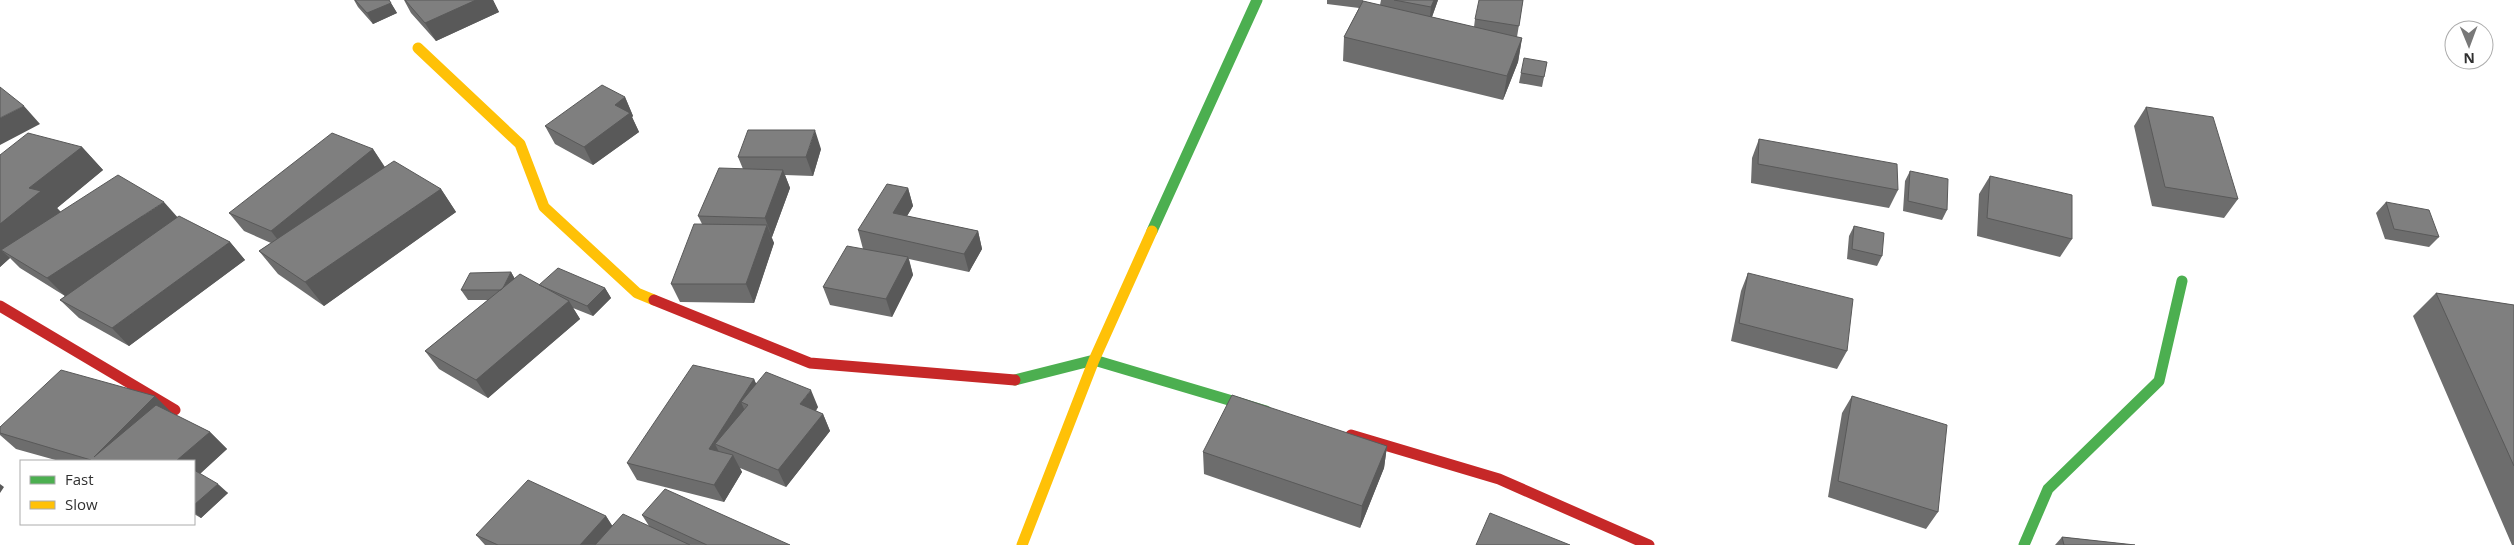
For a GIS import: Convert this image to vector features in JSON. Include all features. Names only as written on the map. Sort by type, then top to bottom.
[{"type":"street","points":[[1022,545],[1094,360],[1257,0]]},
{"type":"street","points":[[418,48],[520,144],[544,207],[637,293],[810,363],[1020,380],[1094,360],[1282,415]]},
{"type":"street","points":[[2024,545],[2048,489],[2159,381],[2182,281]]},
{"type":"street","points":[[0,306],[175,410]]},
{"type":"street","points":[[1339,432],[1499,479],[1649,545]]},
{"type":"building","points":[[355,0],[389,0],[391,3],[367,13]]},
{"type":"building","points":[[405,0],[476,0],[425,23]]},
{"type":"building","points":[[1394,0],[1434,0],[1431,7]]},
{"type":"building","points":[[1479,0],[1523,0],[1519,26],[1475,19]]},
{"type":"building","points":[[1363,1],[1522,38],[1507,76],[1344,37]]},
{"type":"building","points":[[1524,58],[1547,62],[1544,77],[1521,73]]},
{"type":"building","points":[[602,85],[625,97],[615,105],[630,113],[584,147],[545,126]]},
{"type":"building","points":[[0,87],[24,106],[0,118]]},
{"type":"building","points":[[2146,107],[2213,117],[2238,199],[2165,187]]},
{"type":"building","points":[[748,130],[815,130],[806,157],[738,157]]},
{"type":"building","points":[[28,133],[82,147],[29,188],[41,191],[0,224],[0,155]]},
{"type":"building","points":[[332,133],[373,149],[271,231],[229,213]]},
{"type":"building","points":[[1759,139],[1897,164],[1898,190],[1758,164]]},
{"type":"building","points":[[394,161],[441,189],[305,282],[259,251]]},
{"type":"building","points":[[719,168],[783,170],[765,218],[698,216]]},
{"type":"building","points":[[1910,171],[1948,179],[1947,210],[1908,201]]},
{"type":"building","points":[[118,175],[164,202],[47,278],[1,250]]},
{"type":"building","points":[[1990,176],[2072,195],[2072,239],[1987,218]]},
{"type":"building","points":[[887,184],[908,188],[893,213],[978,231],[964,254],[858,230]]},
{"type":"building","points":[[2386,202],[2429,210],[2439,237],[2394,229]]},
{"type":"building","points":[[179,216],[230,242],[112,328],[60,300]]},
{"type":"building","points":[[694,224],[767,225],[746,284],[671,284]]},
{"type":"building","points":[[1854,226],[1884,233],[1882,256],[1852,249]]},
{"type":"building","points":[[847,246],[908,257],[886,299],[823,287]]},
{"type":"building","points":[[558,268],[605,288],[587,306],[539,285]]},
{"type":"building","points":[[511,272],[501,290],[461,290],[470,273]]},
{"type":"building","points":[[1748,273],[1853,299],[1847,351],[1739,323]]},
{"type":"building","points":[[520,274],[569,301],[476,380],[425,351]]},
{"type":"building","points":[[2436,293],[2514,305],[2514,466]]},
{"type":"building","points":[[693,365],[754,379],[709,449],[733,455],[714,485],[627,463]]},
{"type":"building","points":[[61,370],[155,396],[94,457],[156,405],[210,432],[177,460],[91,460],[0,433],[0,427]]},
{"type":"building","points":[[766,372],[811,390],[800,404],[823,414],[778,470],[715,444],[748,405],[741,402]]},
{"type":"building","points":[[1232,395],[1387,446],[1362,506],[1203,452]]},
{"type":"building","points":[[1852,396],[1947,425],[1938,512],[1838,481]]},
{"type":"building","points":[[195,471],[218,484],[195,504]]},
{"type":"building","points":[[528,480],[606,516],[580,545],[498,545],[476,535]]},
{"type":"building","points":[[665,489],[790,545],[707,545],[642,515]]},
{"type":"building","points":[[1490,513],[1570,545],[1476,545]]},
{"type":"building","points":[[623,514],[690,545],[595,545]]},
{"type":"building","points":[[2062,537],[2135,545],[2064,545]]},
{"type":"traffic: fast","points":[[1152,231],[1257,0]]},
{"type":"traffic: fast","points":[[2024,545],[2048,489],[2159,381],[2182,281]]},
{"type":"traffic: fast","points":[[1015,380],[1094,360],[1266,411]]},
{"type":"traffic: slow","points":[[418,48],[520,144],[544,207],[637,293],[654,300]]},
{"type":"traffic: slow","points":[[1022,545],[1094,360],[1152,231]]},
{"type":"traffic: jam","points":[[654,300],[810,363],[1015,380]]},
{"type":"traffic: jam","points":[[0,306],[175,410]]},
{"type":"traffic: jam","points":[[1351,435],[1499,479],[1649,545]]}]
